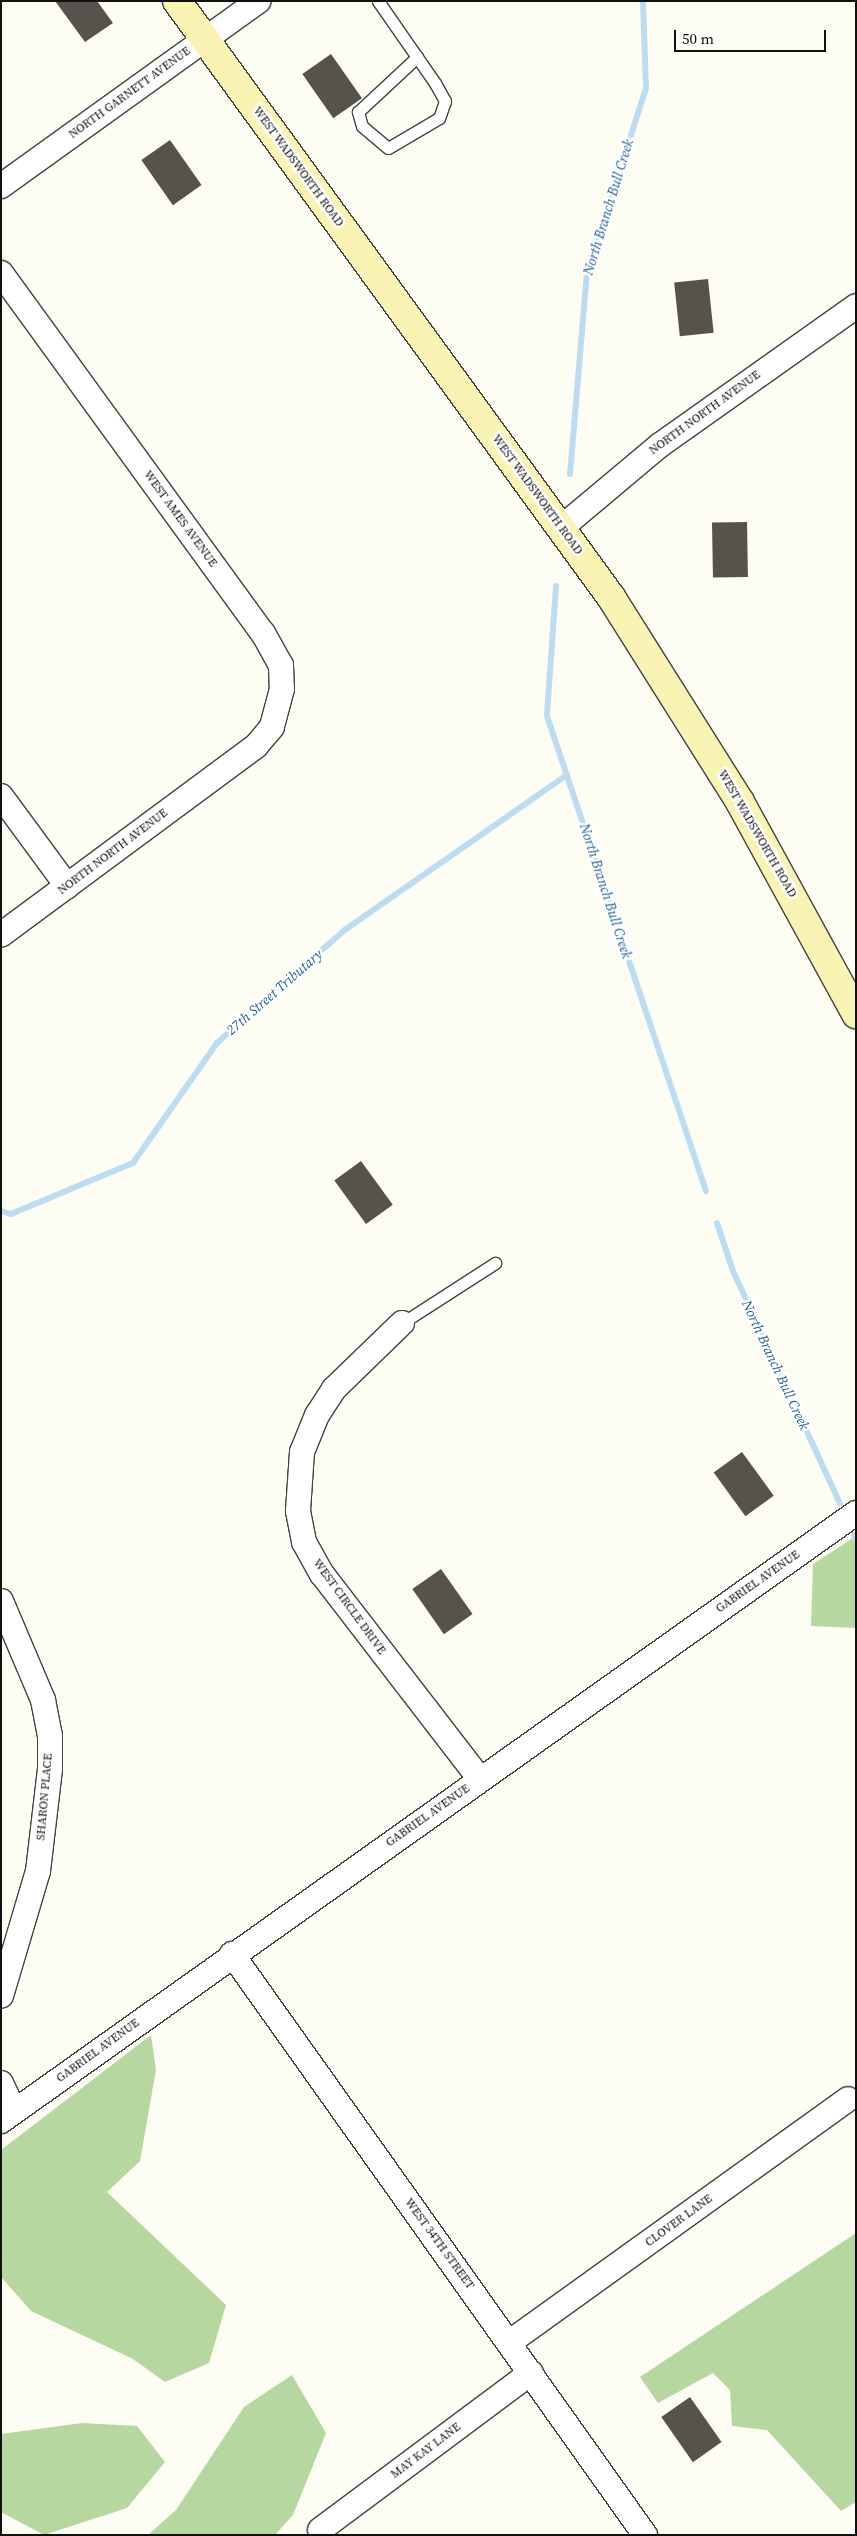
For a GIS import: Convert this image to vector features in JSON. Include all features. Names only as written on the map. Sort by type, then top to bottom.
[{"type":"main road","name":"WEST WADSWORTH ROAD","points":[[177,1],[611,597],[740,802],[853,1000]]},
{"type":"street","name":"NORTH GARNETT AVENUE","points":[[1,186],[258,1]]},
{"type":"street","name":"WEST AMES AVENUE","points":[[1,273],[263,633],[281,666],[280,709],[272,727],[256,746],[225,769]]},
{"type":"street","name":"NORTH NORTH AVENUE","points":[[561,528],[660,445],[856,306]]},
{"type":"street","name":"NORTH NORTH AVENUE","points":[[1,935],[225,769]]},
{"type":"street","points":[[1,796],[67,886]]},
{"type":"street","name":"WEST CIRCLE DRIVE","points":[[402,1323],[334,1389],[317,1415],[302,1452],[298,1511],[304,1542],[322,1574],[480,1779]]},
{"type":"street","name":"GABRIEL AVENUE","points":[[8,2116],[232,1954],[856,1513]]},
{"type":"street","name":"SHARON PLACE","points":[[1,1601],[43,1700],[50,1761],[38,1872],[1,1996]]},
{"type":"street","name":"WEST 34TH STREET","points":[[232,1954],[510,2342],[644,2535]]},
{"type":"street","points":[[1,2083],[8,2116]]},
{"type":"street","name":"CLOVER LANE","points":[[510,2342],[848,2099]]},
{"type":"street","name":"MAY KAY LANE","points":[[320,2530],[531,2373]]},
{"type":"lane","points":[[378,1],[416,57],[445,101],[439,118],[388,148],[362,126],[358,112],[416,57]]},
{"type":"lane","points":[[402,1323],[495,1263]]},
{"type":"green space","points":[[856,1536],[856,1628],[811,1626],[813,1564]]},
{"type":"green space","points":[[151,2035],[156,2070],[140,2161],[107,2192],[226,2305],[209,2363],[165,2382],[133,2359],[31,2311],[1,2277],[1,2150]]},
{"type":"green space","points":[[856,2233],[856,2502],[841,2511],[767,2430],[732,2426],[730,2390],[713,2373],[658,2403],[640,2377]]},
{"type":"green space","points":[[292,2375],[326,2433],[293,2515],[275,2535],[148,2535],[176,2510],[244,2407]]},
{"type":"green space","points":[[82,2423],[137,2426],[165,2462],[127,2508],[44,2535],[1,2512],[1,2434]]},
{"type":"building","points":[[55,1],[97,1],[113,23],[85,42]]},
{"type":"building","points":[[331,54],[362,98],[333,118],[302,74]]},
{"type":"building","points":[[170,140],[202,185],[173,205],[141,160]]},
{"type":"building","points":[[708,279],[714,333],[680,336],[674,283]]},
{"type":"building","points":[[747,522],[748,577],[713,578],[712,523]]},
{"type":"building","points":[[361,1161],[393,1205],[366,1224],[334,1180]]},
{"type":"building","points":[[742,1452],[774,1496],[745,1516],[714,1473]]},
{"type":"building","points":[[441,1569],[473,1614],[444,1634],[412,1589]]},
{"type":"building","points":[[690,2397],[722,2442],[693,2462],[661,2417]]},
{"type":"waterway","name":"North Branch Bull Creek","points":[[570,474],[587,270],[646,88],[643,1]]},
{"type":"waterway","name":"North Branch Bull Creek","points":[[556,586],[547,716],[706,1191]]},
{"type":"waterway","name":"27th Street Tributary","points":[[1,1211],[11,1214],[133,1163],[217,1043],[346,929],[567,775]]},
{"type":"waterway","name":"North Branch Bull Creek","points":[[717,1223],[733,1271],[840,1504]]},
{"type":"waterway","name":"North Branch Bull Creek","points":[[854,1535],[856,1540]]}]
